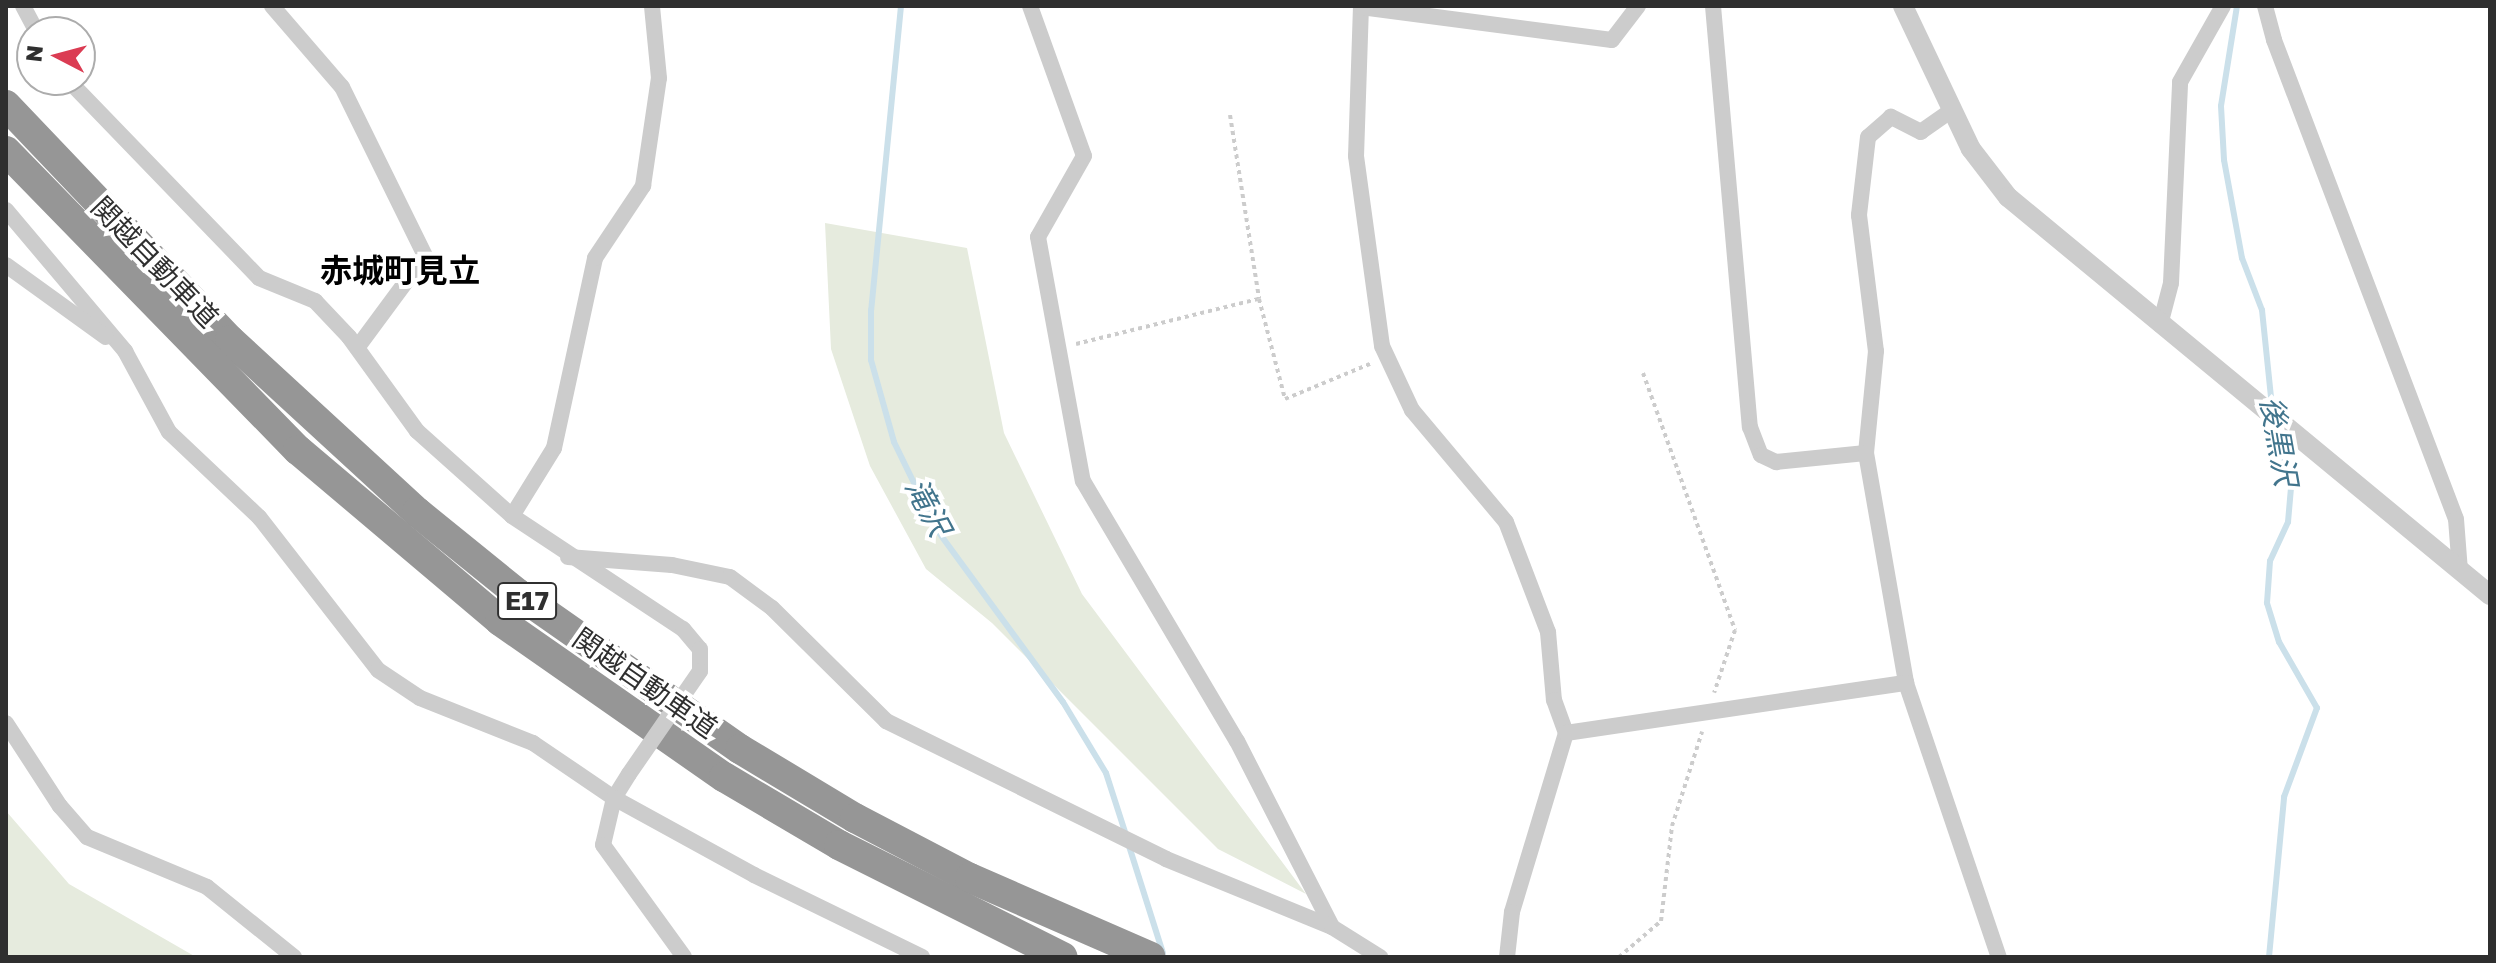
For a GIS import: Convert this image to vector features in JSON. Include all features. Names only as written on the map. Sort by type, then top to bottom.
[{"type":"highway","name":"関越自動車道","points":[[6,105],[230,340],[406,503],[517,593],[665,699],[855,818],[970,878],[1151,957]]},
{"type":"highway","name":"関越自動車道","points":[[6,151],[298,450],[500,621],[737,785],[904,880],[1063,957]]},
{"type":"street","points":[[272,6],[342,87],[425,256],[357,348]]},
{"type":"street","points":[[512,516],[554,448],[595,258],[643,186],[659,78],[652,6]]},
{"type":"street","points":[[1030,6],[1084,156],[1038,237],[1083,481],[1237,741],[1332,927]]},
{"type":"street","points":[[1507,957],[1512,912],[1566,733],[1554,700],[1548,632],[1506,522],[1412,410],[1387,357],[1356,156],[1361,6],[1612,40],[1638,6]]},
{"type":"street","points":[[1713,6],[1750,427],[1761,455],[1776,462],[1866,453]]},
{"type":"street","points":[[1903,6],[1986,175],[2160,325],[2490,595]]},
{"type":"street","points":[[2160,325],[2171,283],[2180,82],[2223,6]]},
{"type":"street","points":[[2265,6],[2274,40],[2456,519],[2460,571]]},
{"type":"street","points":[[83,96],[259,278],[315,301],[357,348],[417,431],[512,516],[568,557],[683,629],[700,649],[700,671],[614,798],[603,845],[684,957]]},
{"type":"street","points":[[1952,110],[1921,132],[1891,117],[1868,137],[1859,215],[1876,351],[1866,453],[1906,683],[1999,957]]},
{"type":"street","points":[[6,210],[125,351],[169,432],[259,517],[378,670],[420,698],[533,743],[614,798],[754,875],[922,957]]},
{"type":"street","points":[[6,265],[125,351]]},
{"type":"street","points":[[568,557],[672,565],[730,577],[772,608],[886,721],[1166,859],[1332,927],[1380,957]]},
{"type":"street","points":[[1566,733],[1906,683]]},
{"type":"street","points":[[6,723],[60,806],[87,837],[207,887],[294,957]]},
{"type":"path","points":[[1230,115],[1259,299],[1285,399],[1387,357]]},
{"type":"path","points":[[1058,349],[1259,299]]},
{"type":"path","points":[[1619,957],[1661,921],[1672,826],[1735,630],[1643,373]]},
{"type":"shaded area","points":[[825,223],[967,248],[1004,433],[1082,594],[1306,894],[1218,849],[992,623],[926,569],[870,466],[831,349]]},
{"type":"shaded area","points":[[6,811],[69,884],[196,957],[6,957]]},
{"type":"waterway","name":"滝沢","points":[[901,6],[871,310],[871,360],[894,442],[937,530],[1063,702],[1106,773],[1126,835]]},
{"type":"waterway","name":"後黒沢","points":[[2237,6],[2221,106],[2224,160],[2242,258],[2262,310],[2272,407]]},
{"type":"waterway","name":"後黒沢","points":[[2269,957],[2284,797],[2317,708],[2279,642],[2267,603],[2270,561],[2288,522],[2291,488],[2275,426]]},
{"type":"waterway","name":"滝沢","points":[[1129,846],[1163,953]]},
{"type":"district","name":"赤城町見立","points":[[400,270]]}]
